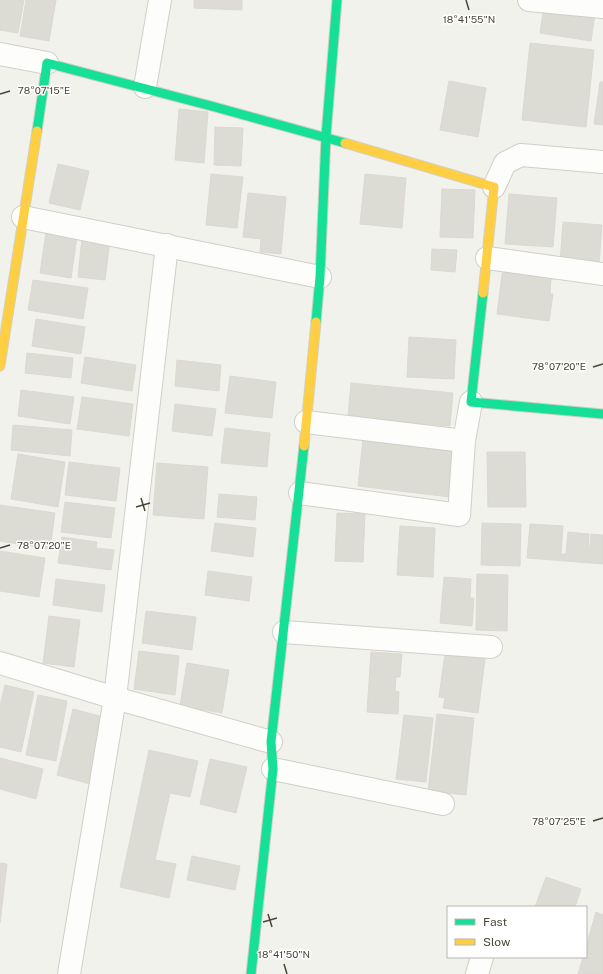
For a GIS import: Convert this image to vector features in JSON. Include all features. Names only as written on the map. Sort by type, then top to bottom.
[{"type":"street","points":[[145,87],[160,0]]},
{"type":"street","points":[[251,974],[273,769],[271,742],[300,493],[320,277],[326,136],[337,0]]},
{"type":"street","points":[[529,0],[596,4]]},
{"type":"street","points":[[0,54],[47,63],[145,87],[326,136],[494,187]]},
{"type":"street","points":[[0,366],[4,317],[23,217],[47,63]]},
{"type":"street","points":[[300,493],[459,515],[464,441],[471,402],[494,187],[505,163],[521,155],[603,162]]},
{"type":"street","points":[[23,217],[320,277]]},
{"type":"street","points":[[69,974],[115,698],[166,245]]},
{"type":"street","points":[[487,258],[603,274]]},
{"type":"street","points":[[471,402],[603,414]]},
{"type":"street","points":[[306,422],[464,441]]},
{"type":"street","points":[[284,632],[491,647]]},
{"type":"street","points":[[0,663],[115,698],[271,742]]},
{"type":"street","points":[[273,769],[443,804]]},
{"type":"street","points":[[477,974],[482,958]]},
{"type":"building","points":[[0,0],[24,0],[18,33],[0,30]]},
{"type":"building","points":[[26,0],[56,0],[49,41],[20,36]]},
{"type":"building","points":[[194,0],[242,0],[242,10],[194,8]]},
{"type":"building","points":[[544,6],[595,14],[591,41],[540,33]]},
{"type":"building","points":[[530,43],[594,50],[586,127],[522,120]]},
{"type":"building","points":[[449,81],[486,88],[478,137],[440,130]]},
{"type":"building","points":[[600,82],[603,82],[603,125],[594,124]]},
{"type":"building","points":[[179,109],[208,112],[204,163],[175,160]]},
{"type":"building","points":[[215,127],[243,128],[241,166],[214,165]]},
{"type":"building","points":[[58,164],[89,171],[80,210],[49,203]]},
{"type":"building","points":[[211,174],[243,177],[237,228],[206,225]]},
{"type":"building","points":[[365,174],[406,178],[402,228],[360,224]]},
{"type":"building","points":[[442,189],[475,190],[473,238],[440,237]]},
{"type":"building","points":[[248,193],[286,197],[281,254],[260,252],[261,239],[243,237]]},
{"type":"building","points":[[509,194],[557,198],[553,247],[505,244]]},
{"type":"building","points":[[563,222],[602,225],[599,265],[560,262]]},
{"type":"building","points":[[47,225],[78,230],[71,278],[40,273]]},
{"type":"building","points":[[82,238],[110,241],[105,280],[78,277]]},
{"type":"building","points":[[432,249],[457,250],[455,272],[431,270]]},
{"type":"building","points":[[503,267],[555,274],[555,279],[551,279],[550,294],[553,294],[549,321],[497,314]]},
{"type":"building","points":[[33,280],[88,288],[83,319],[28,310]]},
{"type":"building","points":[[36,319],[85,327],[81,354],[32,346]]},
{"type":"building","points":[[409,337],[456,340],[454,379],[407,377]]},
{"type":"building","points":[[27,353],[73,358],[71,378],[25,373]]},
{"type":"building","points":[[85,357],[136,365],[132,391],[81,383]]},
{"type":"building","points":[[177,360],[221,365],[219,391],[175,386]]},
{"type":"building","points":[[230,376],[276,382],[272,418],[225,413]]},
{"type":"building","points":[[351,383],[453,393],[450,426],[348,417]]},
{"type":"building","points":[[21,390],[74,397],[70,424],[18,416]]},
{"type":"building","points":[[82,397],[133,404],[129,436],[77,429]]},
{"type":"building","points":[[175,404],[216,409],[212,436],[172,431]]},
{"type":"building","points":[[13,425],[72,430],[70,456],[11,450]]},
{"type":"building","points":[[225,428],[270,433],[267,467],[221,463]]},
{"type":"building","points":[[363,439],[455,450],[450,497],[358,486]]},
{"type":"building","points":[[487,452],[525,452],[526,507],[488,507]]},
{"type":"building","points":[[18,454],[65,462],[58,507],[11,499]]},
{"type":"building","points":[[69,462],[120,468],[116,501],[65,495]]},
{"type":"building","points":[[157,463],[208,467],[204,519],[153,515]]},
{"type":"building","points":[[219,494],[257,497],[255,520],[217,517]]},
{"type":"building","points":[[65,502],[115,508],[111,538],[61,532]]},
{"type":"building","points":[[0,505],[55,513],[50,549],[0,541]]},
{"type":"building","points":[[337,513],[365,514],[363,562],[335,561]]},
{"type":"building","points":[[215,523],[256,528],[253,557],[211,551]]},
{"type":"building","points":[[482,523],[521,524],[520,566],[481,565]]},
{"type":"building","points":[[530,524],[563,526],[561,554],[566,554],[568,532],[589,534],[588,546],[590,546],[591,534],[603,535],[603,564],[527,558]]},
{"type":"building","points":[[400,526],[435,528],[433,577],[397,575]]},
{"type":"building","points":[[62,537],[97,542],[96,548],[114,550],[111,570],[58,563]]},
{"type":"building","points":[[0,551],[45,558],[39,597],[0,591]]},
{"type":"building","points":[[208,571],[252,577],[249,601],[205,595]]},
{"type":"building","points":[[477,574],[508,575],[507,631],[476,630]]},
{"type":"building","points":[[444,577],[471,579],[470,598],[474,598],[472,626],[440,623]]},
{"type":"building","points":[[56,579],[105,585],[102,612],[53,605]]},
{"type":"building","points":[[146,611],[196,617],[192,650],[142,643]]},
{"type":"building","points":[[49,616],[80,620],[74,667],[43,663]]},
{"type":"building","points":[[139,651],[179,656],[175,695],[134,689]]},
{"type":"building","points":[[371,652],[402,654],[400,677],[396,677],[395,691],[399,692],[398,714],[367,712]]},
{"type":"building","points":[[445,653],[485,659],[478,713],[443,708],[445,698],[439,697]]},
{"type":"building","points":[[187,663],[229,670],[222,713],[180,706]]},
{"type":"building","points":[[5,685],[34,692],[21,752],[0,747],[0,706]]},
{"type":"building","points":[[38,695],[67,701],[56,761],[26,755]]},
{"type":"building","points":[[73,709],[111,719],[94,785],[57,775]]},
{"type":"building","points":[[437,714],[474,718],[466,795],[428,791]]},
{"type":"building","points":[[404,715],[433,718],[426,782],[396,779]]},
{"type":"building","points":[[149,750],[198,761],[190,797],[170,793],[155,860],[176,864],[169,898],[120,887]]},
{"type":"building","points":[[0,758],[43,769],[36,799],[0,789]]},
{"type":"building","points":[[210,759],[247,767],[236,813],[200,804]]},
{"type":"building","points":[[192,856],[240,866],[235,890],[187,880]]},
{"type":"building","points":[[0,863],[7,864],[0,923]]},
{"type":"building","points":[[546,877],[581,889],[575,906],[535,906]]},
{"type":"building","points":[[596,912],[603,915],[603,974],[578,974],[583,958],[587,958],[587,944]]},
{"type":"traffic: fast","points":[[316,322],[320,277],[326,136],[337,0]]},
{"type":"traffic: fast","points":[[37,131],[47,63],[345,143]]},
{"type":"traffic: fast","points":[[483,293],[471,402],[603,414]]},
{"type":"traffic: fast","points":[[251,974],[273,769],[271,742],[304,446]]},
{"type":"traffic: slow","points":[[0,366],[37,131]]},
{"type":"traffic: slow","points":[[345,143],[494,187],[483,293]]},
{"type":"traffic: slow","points":[[304,446],[316,322]]}]
